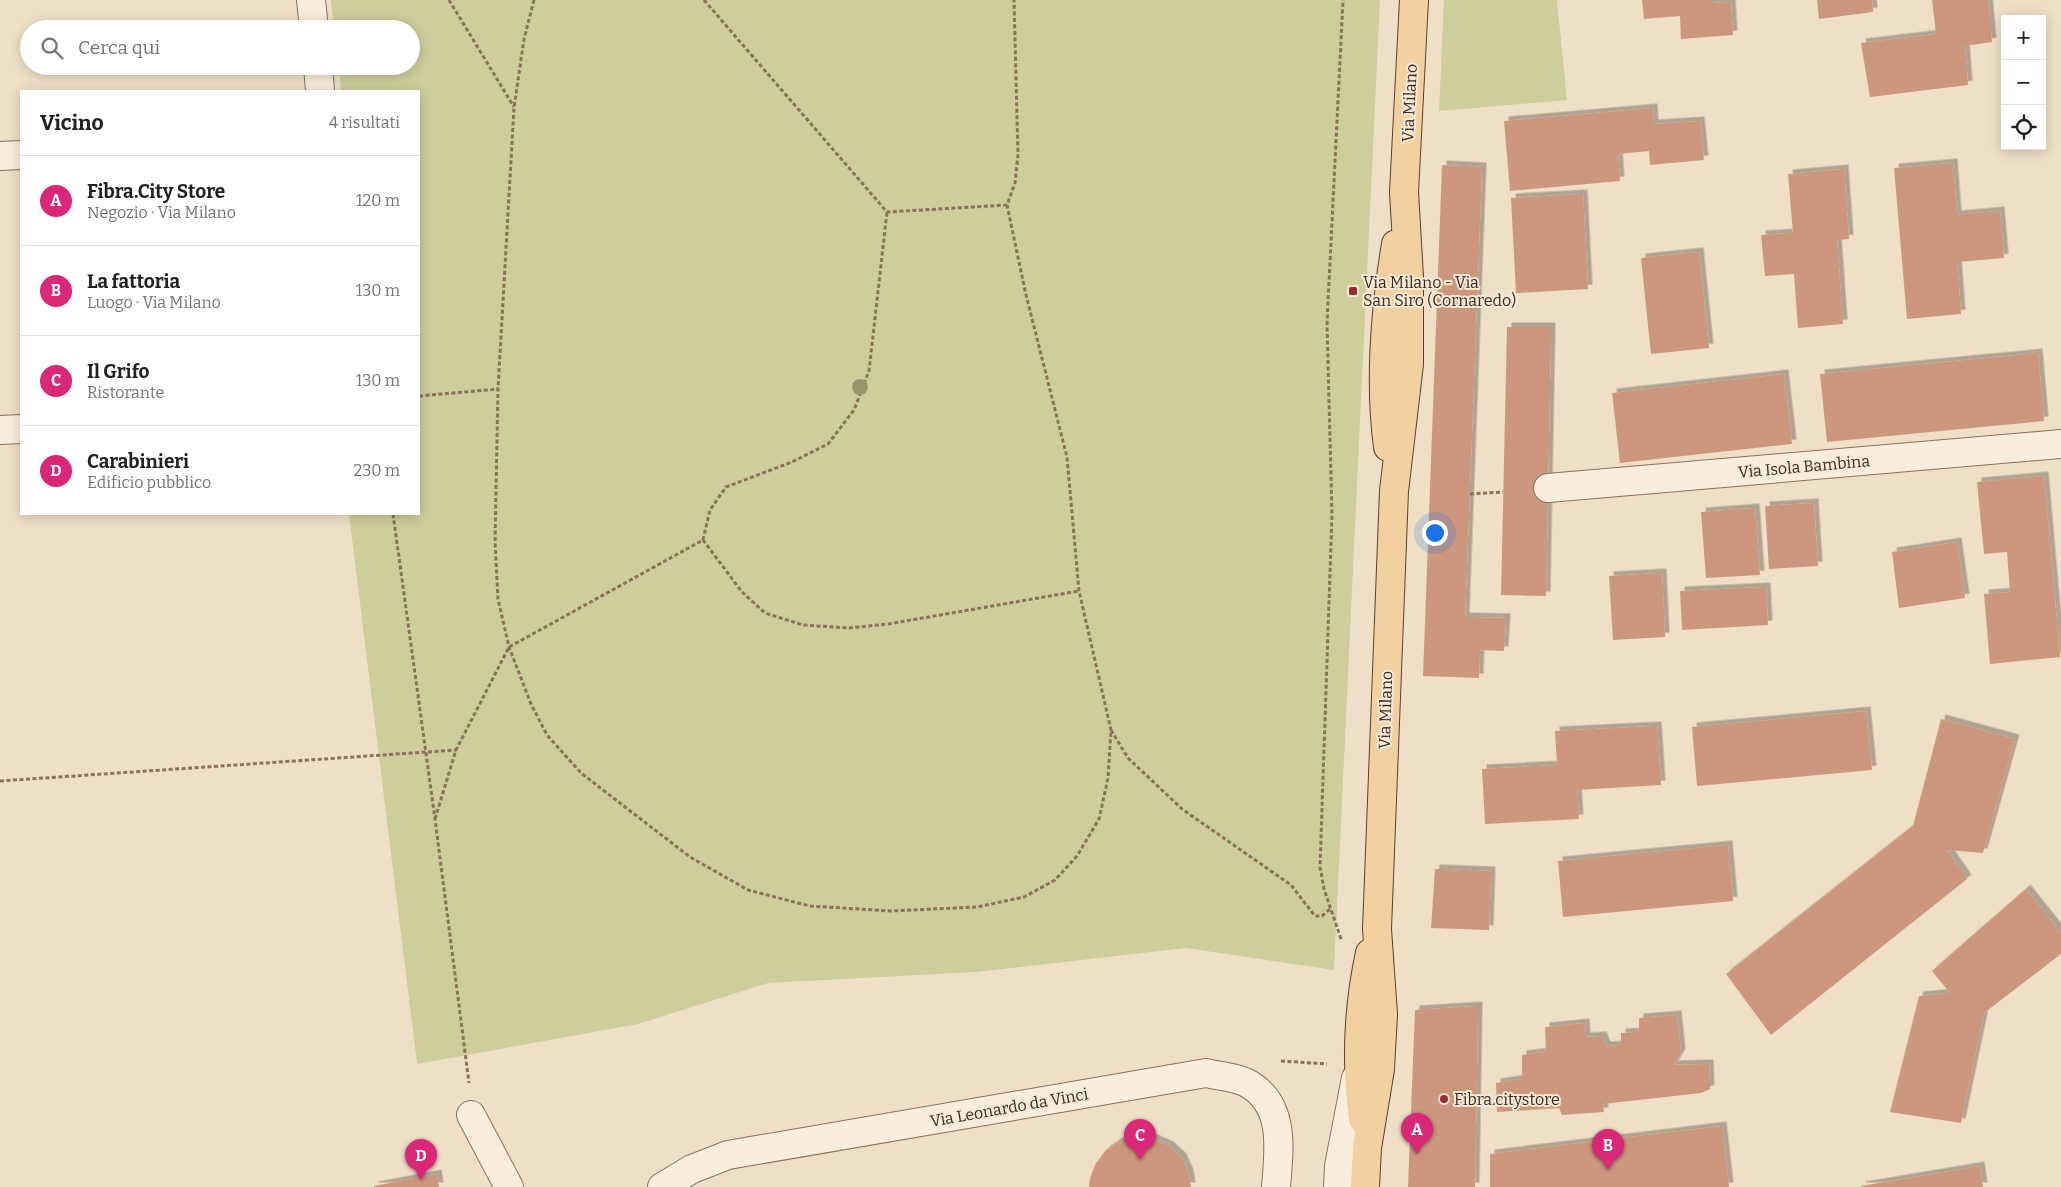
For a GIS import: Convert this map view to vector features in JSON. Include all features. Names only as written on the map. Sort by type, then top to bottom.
[{"type":"main road","name":"Via Milano","points":[[1365,1187],[1367,1148],[1380,1069],[1383,1014],[1377,929],[1394,491],[1384,412],[1385,326],[1389,284],[1404,192],[1412,5]]},
{"type":"main road","name":"Via Milano","points":[[1367,1148],[1359,1091],[1358,1064],[1366,975],[1377,929]]},
{"type":"street","points":[[310,0],[313,20]]},
{"type":"street","points":[[319,75],[320,90]]},
{"type":"street","points":[[0,156],[20,155]]},
{"type":"street","points":[[0,430],[20,429]]},
{"type":"street","name":"Via Isola Bambina","points":[[1548,488],[2061,444]]},
{"type":"street","points":[[1338,1187],[1339,1166],[1358,1064]]},
{"type":"street","name":"Via Leonardo da Vinci","points":[[662,1187],[692,1169],[728,1155],[1206,1073],[1247,1083],[1270,1102],[1280,1135],[1276,1187]]},
{"type":"street","points":[[471,1115],[509,1187]]},
{"type":"path","points":[[450,0],[514,108]]},
{"type":"path","points":[[534,0],[524,39],[514,108],[498,390],[495,541],[498,599],[509,647],[531,704],[548,735],[581,773],[690,857],[748,890],[810,906],[891,911],[977,907],[1024,897],[1055,880],[1077,856],[1099,819],[1108,778],[1111,730],[1079,591],[1067,457],[1026,295],[1007,206],[1015,183],[1018,155],[1014,0]]},
{"type":"path","points":[[436,819],[456,750],[509,647],[703,540],[710,510],[726,487],[792,462],[828,444],[854,410],[869,371],[887,212],[704,0]]},
{"type":"path","points":[[1342,943],[1330,909],[1320,867],[1332,514],[1327,323],[1343,0]]},
{"type":"path","points":[[887,212],[1007,206]]},
{"type":"path","points":[[420,396],[498,390]]},
{"type":"path","points":[[1470,494],[1504,492]]},
{"type":"path","points":[[393,515],[436,819],[466,1055],[471,1115]]},
{"type":"path","points":[[703,540],[742,592],[765,613],[803,625],[849,628],[888,624],[1079,591]]},
{"type":"path","points":[[1111,730],[1128,758],[1182,809],[1291,885],[1310,912],[1315,916],[1322,916],[1330,909]]},
{"type":"path","points":[[0,781],[456,750]]},
{"type":"path","points":[[1281,1061],[1329,1064]]},
{"type":"green space","points":[[331,0],[1380,0],[1334,970],[1186,948],[976,972],[768,983],[638,1024],[417,1064],[349,515],[420,515],[420,90],[341,90],[340,75],[420,75],[420,20],[333,20]]},
{"type":"green space","points":[[1444,0],[1557,0],[1567,100],[1439,111]]},
{"type":"building","points":[[1642,0],[1714,0],[1714,3],[1731,2],[1733,35],[1681,39],[1680,16],[1644,19]]},
{"type":"building","points":[[1817,0],[1872,0],[1873,12],[1819,19]]},
{"type":"building","points":[[1932,0],[1988,0],[1992,42],[1965,46],[1968,85],[1870,97],[1861,43],[1936,34]]},
{"type":"building","points":[[1653,108],[1654,124],[1700,121],[1704,160],[1650,165],[1649,151],[1618,154],[1620,181],[1510,191],[1504,121]]},
{"type":"building","points":[[1953,163],[1957,215],[2000,211],[2004,258],[1957,262],[1961,314],[1907,319],[1894,168]]},
{"type":"building","points":[[1442,165],[1482,167],[1465,617],[1506,618],[1504,651],[1480,650],[1479,678],[1423,676]]},
{"type":"building","points":[[1844,169],[1849,239],[1837,240],[1843,324],[1798,328],[1794,274],[1765,276],[1761,235],[1793,233],[1788,174]]},
{"type":"building","points":[[1583,194],[1588,289],[1516,293],[1511,198]]},
{"type":"building","points":[[1699,252],[1709,348],[1651,354],[1641,258]]},
{"type":"building","points":[[1507,327],[1551,327],[1546,596],[1501,595]]},
{"type":"building","points":[[2038,353],[2044,421],[1827,442],[1820,374]]},
{"type":"building","points":[[1784,374],[1792,444],[1620,463],[1612,393]]},
{"type":"building","points":[[2044,476],[2060,657],[1990,664],[1984,594],[2010,592],[2007,552],[1984,554],[1977,482]]},
{"type":"building","points":[[1814,503],[1818,566],[1769,569],[1765,506]]},
{"type":"building","points":[[1755,508],[1760,575],[1706,578],[1701,512]]},
{"type":"building","points":[[1957,542],[1965,598],[1899,608],[1892,552]]},
{"type":"building","points":[[1662,573],[1665,637],[1613,640],[1609,576]]},
{"type":"building","points":[[1766,587],[1768,625],[1682,630],[1680,591]]},
{"type":"building","points":[[1866,711],[1872,770],[1697,786],[1692,727]]},
{"type":"building","points":[[1941,719],[2015,739],[1983,853],[1947,850],[1967,879],[1771,1035],[1726,974],[1913,826]]},
{"type":"building","points":[[1657,726],[1661,785],[1577,790],[1579,819],[1485,824],[1482,769],[1557,765],[1555,731]]},
{"type":"building","points":[[1728,845],[1733,901],[1563,917],[1558,861]]},
{"type":"building","points":[[1435,869],[1491,871],[1489,930],[1431,928]]},
{"type":"building","points":[[2026,889],[2061,933],[2061,954],[1984,1013],[1961,1123],[1890,1112],[1919,996],[1950,993],[1932,971]]},
{"type":"building","name":"Fibra.citystore","points":[[1478,1006],[1475,1187],[1408,1187],[1415,1010]]},
{"type":"building","points":[[1677,1015],[1681,1053],[1674,1065],[1709,1064],[1710,1089],[1701,1093],[1603,1104],[1604,1112],[1562,1115],[1559,1108],[1497,1112],[1496,1083],[1522,1079],[1522,1055],[1546,1052],[1545,1027],[1585,1023],[1586,1037],[1602,1036],[1606,1046],[1621,1045],[1621,1033],[1639,1032],[1639,1018]]},
{"type":"building","points":[[1722,1126],[1729,1187],[1490,1187],[1490,1154]]},
{"type":"building","points":[[1135,1137],[1153,1139],[1169,1146],[1182,1158],[1189,1174],[1191,1187],[1089,1187],[1090,1178],[1096,1163],[1106,1150],[1120,1141]]},
{"type":"building","points":[[1980,1166],[1983,1187],[1861,1187],[1861,1186]]},
{"type":"building","points":[[437,1174],[439,1187],[374,1187],[374,1186]]},
{"type":"place","name":"Via Milano - Via San Siro (Cornaredo)","points":[[1353,291]]},
{"type":"place","name":"Fibra.citystore","points":[[1444,1099]]},
{"type":"place","name":"Fibra.City Store","points":[[1417,1154]]},
{"type":"place","name":"Il Grifo","points":[[1140,1160]]},
{"type":"place","name":"La fattoria","points":[[1608,1170]]},
{"type":"place","name":"Carabinieri","points":[[421,1180]]}]
